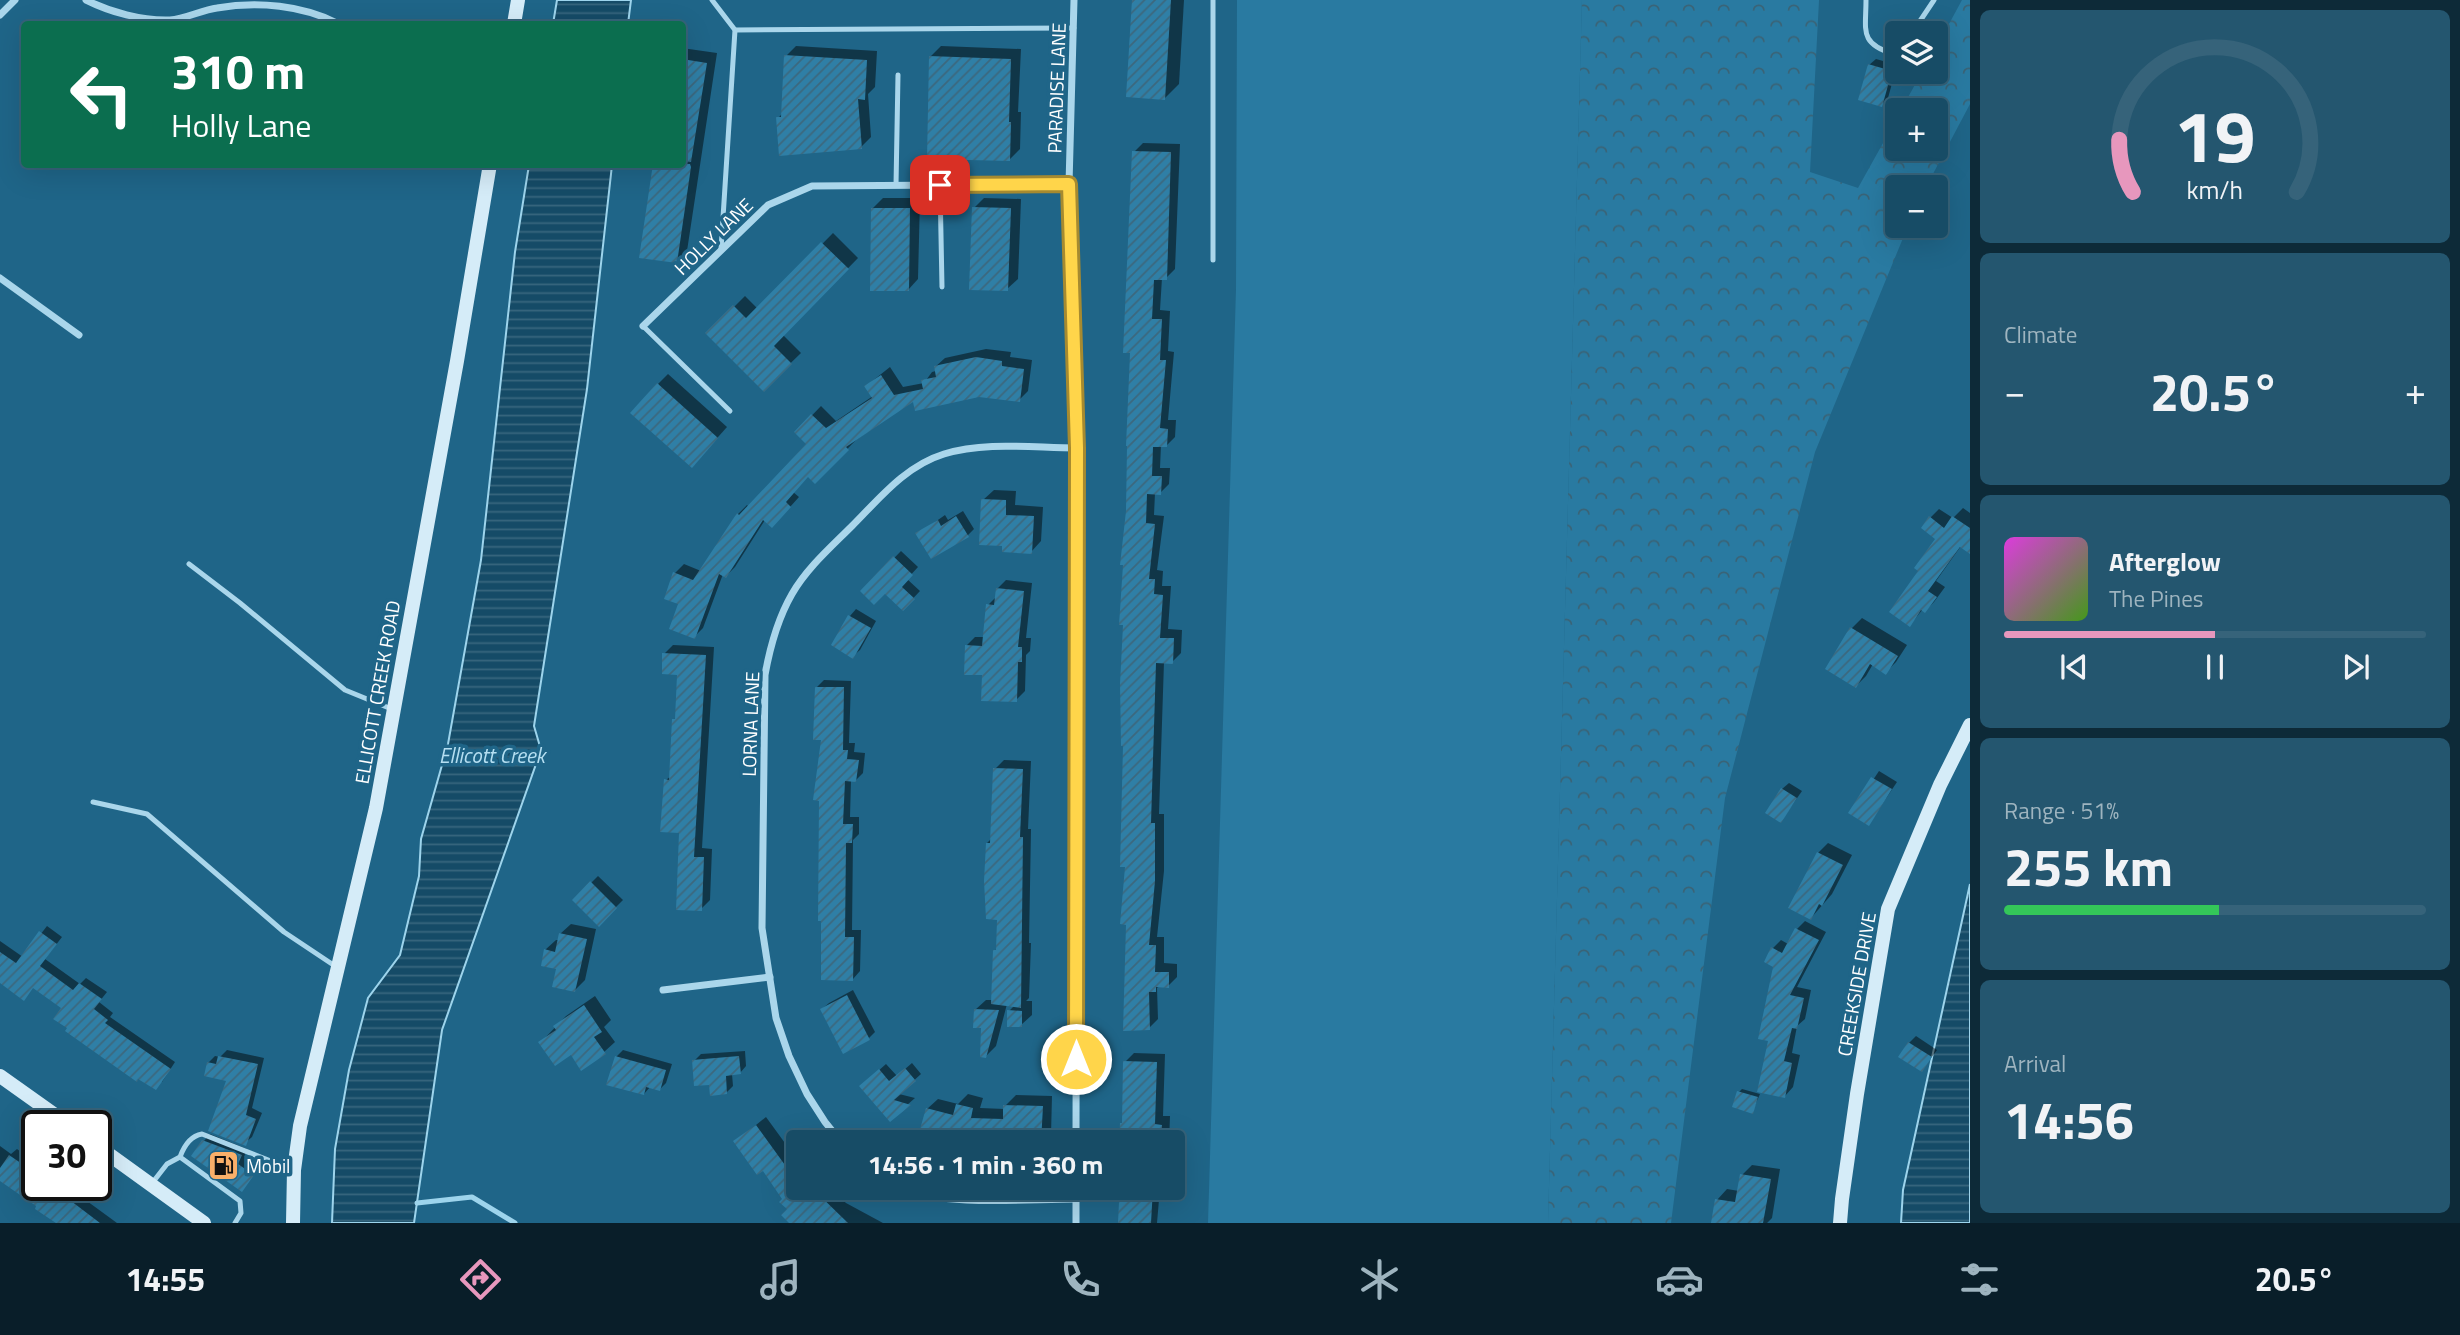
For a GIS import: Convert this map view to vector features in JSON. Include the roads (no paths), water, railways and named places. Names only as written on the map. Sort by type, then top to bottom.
[{"type":"street","points":[[0,15],[15,0]]},
{"type":"street","points":[[86,0],[120,13],[146,18],[172,20],[218,8],[250,5],[281,6],[331,21]]},
{"type":"street","points":[[514,21],[518,0]]},
{"type":"street","name":"PARADISE LANE","points":[[1074,0],[1069,184],[1077,448],[1076,1130]]},
{"type":"street","name":"ELLICOTT CREEK ROAD","points":[[293,1223],[294,1170],[303,1114],[376,807],[489,168]]},
{"type":"street","name":"HOLLY LANE","points":[[643,326],[768,205],[812,186],[1069,184]]},
{"type":"street","points":[[0,278],[79,335]]},
{"type":"street","name":"LORNA LANE","points":[[833,1130],[807,1094],[789,1056],[776,1017],[762,928],[765,675],[771,643],[780,617],[811,567],[899,479],[918,466],[943,454],[974,448],[1077,448]]},
{"type":"street","name":"CREEKSIDE DRIVE","points":[[1840,1223],[1857,1094],[1888,909],[1940,785],[1970,725]]},
{"type":"street","points":[[663,990],[770,977]]},
{"type":"street","points":[[0,1076],[48,1110]]},
{"type":"street","points":[[112,1156],[204,1223]]},
{"type":"street","points":[[1076,1200],[1076,1223]]},
{"type":"lane","points":[[712,0],[735,30],[721,253]]},
{"type":"lane","points":[[1213,0],[1213,260]]},
{"type":"lane","points":[[1866,0],[1866,34],[1875,48],[1885,52]]},
{"type":"lane","points":[[1920,21],[1934,0]]},
{"type":"lane","points":[[735,30],[1074,28]]},
{"type":"lane","points":[[896,185],[898,75]]},
{"type":"lane","points":[[940,185],[942,287]]},
{"type":"lane","points":[[643,326],[730,411]]},
{"type":"lane","points":[[189,564],[345,690],[394,710]]},
{"type":"lane","points":[[93,802],[147,814],[284,932],[338,968]]},
{"type":"lane","points":[[151,1184],[167,1164],[180,1157],[192,1138],[202,1134],[294,1170]]},
{"type":"lane","points":[[180,1157],[240,1201],[241,1213],[235,1223]]},
{"type":"water","points":[[557,0],[631,0],[628,21],[554,21]]},
{"type":"water","name":"Ellicott Creek","points":[[529,168],[612,168],[587,389],[534,726],[541,750],[442,1030],[414,1223],[332,1223],[335,1149],[349,1070],[368,998],[400,955],[419,876],[421,839],[448,744],[481,560],[515,252]]},
{"type":"water","points":[[1970,884],[1970,1223],[1901,1223],[1903,1190]]},
{"type":"waterway","points":[[417,1203],[472,1197],[515,1223]]},
{"type":"place","name":"Mobil","points":[[223,1165]]}]
